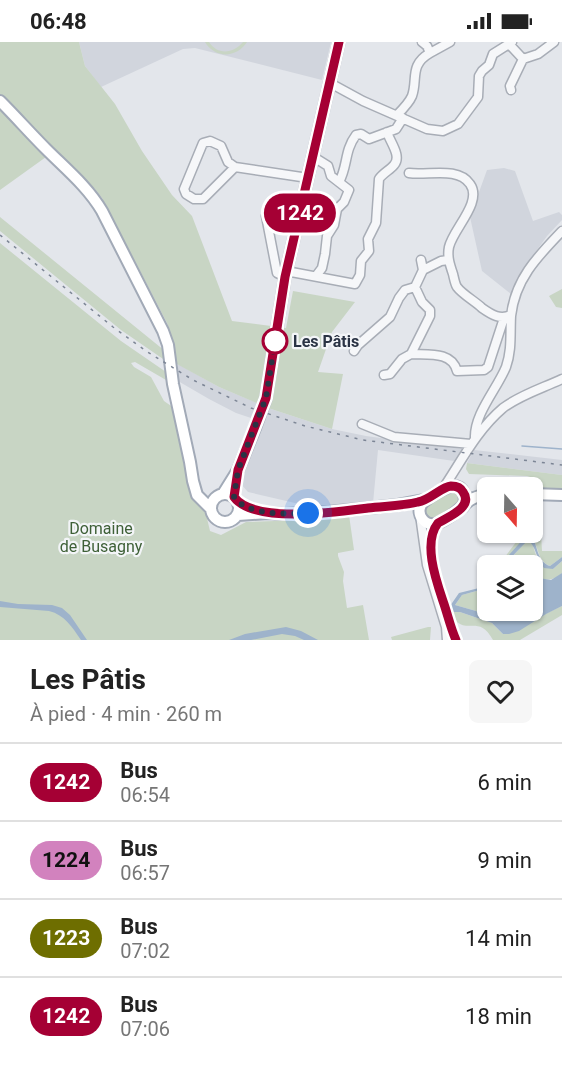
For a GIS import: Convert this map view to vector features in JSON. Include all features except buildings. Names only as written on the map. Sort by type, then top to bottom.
[{"type":"main road","points":[[224,500],[239,509],[238,515],[227,523],[215,519],[212,514],[224,500],[238,470],[266,398],[285,274],[339,42]]},
{"type":"main road","points":[[0,101],[93,197],[120,245],[168,345],[173,384],[192,481],[204,494],[268,513]]},
{"type":"main road","points":[[238,515],[329,512],[398,505],[425,500],[450,486],[477,492]]},
{"type":"main road","points":[[460,489],[466,498],[463,507]]},
{"type":"main road","points":[[543,494],[562,495]]},
{"type":"main road","points":[[398,505],[430,524],[438,523],[477,497]]},
{"type":"main road","points":[[422,518],[421,506],[425,500]]},
{"type":"street","points":[[422,42],[430,53]]},
{"type":"street","points":[[339,182],[343,175],[349,145],[356,135],[369,139],[396,129],[412,96],[415,69],[425,56],[450,42]]},
{"type":"street","points":[[523,58],[538,54],[554,42]]},
{"type":"street","points":[[330,83],[363,101],[427,129],[443,131],[458,124],[478,97],[479,76],[489,65],[493,54],[510,43],[523,58]]},
{"type":"street","points":[[511,90],[510,86],[523,58]]},
{"type":"street","points":[[266,216],[277,273],[316,276],[355,284],[360,275],[362,261],[369,251],[368,239],[376,223],[379,179],[398,159],[387,132]]},
{"type":"street","points":[[235,167],[203,199],[194,199],[186,194],[184,189],[203,143],[210,141],[221,146],[228,162],[235,167],[308,178]]},
{"type":"street","points":[[312,156],[328,166],[331,176],[349,190],[344,202],[337,209],[334,225],[327,236],[322,268],[316,276]]},
{"type":"street","points":[[409,173],[448,172],[465,178],[470,184],[473,197],[469,210],[449,245],[448,260],[457,287],[491,315],[508,316]]},
{"type":"street","points":[[384,375],[390,374],[402,359],[411,354],[442,355],[457,366],[458,371],[484,370],[488,367],[524,275],[562,231]]},
{"type":"street","points":[[354,351],[390,317],[405,290],[415,287],[423,270],[421,260]]},
{"type":"street","points":[[423,270],[448,260]]},
{"type":"street","points":[[411,354],[430,310],[422,302],[415,287]]},
{"type":"street","points":[[473,441],[479,419],[510,355],[508,316]]},
{"type":"street","points":[[442,491],[473,441],[502,409],[562,379]]},
{"type":"street","points":[[362,424],[394,437],[473,441]]},
{"type":"street","points":[[457,466],[456,476],[460,489]]},
{"type":"street","points":[[422,518],[427,565],[448,626],[456,640]]},
{"type":"street","points":[[438,523],[431,536],[432,566],[442,608]]},
{"type":"street","points":[[447,640],[448,626]]},
{"type":"shaded area","points":[[79,42],[331,42],[322,80],[195,48],[183,49],[101,87],[85,66]]},
{"type":"shaded area","points":[[504,168],[515,171],[533,221],[559,212],[562,215],[562,220],[530,260],[511,294],[482,271],[470,217],[487,170]]},
{"type":"shaded area","points":[[178,364],[219,387],[257,403],[251,418],[236,413],[178,381]]},
{"type":"shaded area","points":[[268,408],[332,429],[462,449],[454,461],[378,450],[373,503],[308,506],[248,492],[240,483]]},
{"type":"shaded area","points":[[474,450],[562,460],[562,475],[467,463]]},
{"type":"green space","points":[[0,42],[79,42],[85,66],[115,104],[142,151],[172,195],[192,216],[232,321],[286,328],[293,291],[355,302],[332,332],[318,372],[343,374],[332,429],[268,408],[219,387],[175,363],[175,348],[167,323],[102,198],[0,94]]},
{"type":"green space","points":[[205,42],[209,42],[221,51],[231,51],[243,42],[247,42],[232,54],[220,54],[209,48]]},
{"type":"green space","points":[[0,110],[46,157],[0,190]]},
{"type":"green space","points":[[0,217],[165,351],[166,361],[121,330],[0,231]]},
{"type":"green space","name":"Domaine de Busagny","points":[[0,243],[121,341],[166,372],[166,380],[135,362],[131,363],[151,377],[164,401],[174,408],[188,487],[195,500],[205,510],[210,531],[221,535],[246,522],[328,519],[349,515],[354,550],[338,553],[338,556],[344,572],[347,608],[363,605],[369,640],[0,640]]},
{"type":"green space","points":[[562,289],[562,308],[556,307],[549,296]]},
{"type":"green space","points":[[467,463],[562,475],[562,491],[543,490],[543,477],[469,474],[466,469]]},
{"type":"green space","points":[[455,491],[461,497],[458,506],[439,517],[430,518],[427,515],[424,510],[429,503],[442,495]]},
{"type":"green space","points":[[515,543],[524,543],[511,555],[506,555]]},
{"type":"green space","points":[[524,543],[532,543],[536,555],[514,555]]},
{"type":"green space","points":[[542,543],[542,551],[562,551],[562,557],[550,566],[546,564],[543,561],[543,555],[539,555],[536,544]]},
{"type":"green space","points":[[562,561],[562,573],[555,578],[543,579],[543,564],[553,569]]},
{"type":"green space","points":[[477,591],[477,612],[455,605],[462,595]]},
{"type":"green space","points":[[562,606],[562,615],[520,640],[493,640],[484,628],[461,625],[452,612],[460,612],[477,618],[477,621],[492,623],[503,634],[530,621],[543,621],[543,615]]},
{"type":"green space","points":[[431,627],[430,640],[392,640],[391,637]]},
{"type":"water","points":[[520,543],[525,543],[514,555],[509,555]]},
{"type":"water","points":[[530,543],[535,543],[540,555],[537,555]]},
{"type":"water","points":[[562,557],[562,561],[553,569],[544,568],[543,561],[550,566]]},
{"type":"water","points":[[562,573],[562,606],[543,616],[543,579],[551,580]]},
{"type":"water","points":[[477,588],[477,591],[462,595],[455,605],[476,611],[477,618],[460,612],[452,612],[450,606],[459,593]]},
{"type":"water","points":[[0,601],[52,605],[62,608],[70,615],[87,640],[81,640],[68,622],[55,613],[0,607]]},
{"type":"water","points":[[486,621],[535,621],[519,631],[509,634],[503,634],[492,623]]},
{"type":"water","points":[[286,627],[301,631],[318,640],[304,640],[282,634],[251,640],[229,640],[245,634]]},
{"type":"waterway","points":[[522,446],[562,449]]},
{"type":"railway","points":[[0,235],[146,351],[193,380],[251,408],[305,426],[363,440],[562,465]]},
{"type":"bus line","name":"1242","points":[[339,42],[285,277],[266,398],[238,470],[234,497],[238,503],[247,507],[268,513],[285,514],[415,503],[450,486],[459,488],[465,496],[463,507],[438,523],[431,536],[432,566],[456,640]]},
{"type":"place","name":"Les Pâtis","points":[[275,341]]},
{"type":"route","points":[[275,341],[266,398],[238,470],[234,497],[238,503],[268,513],[308,513]]}]
